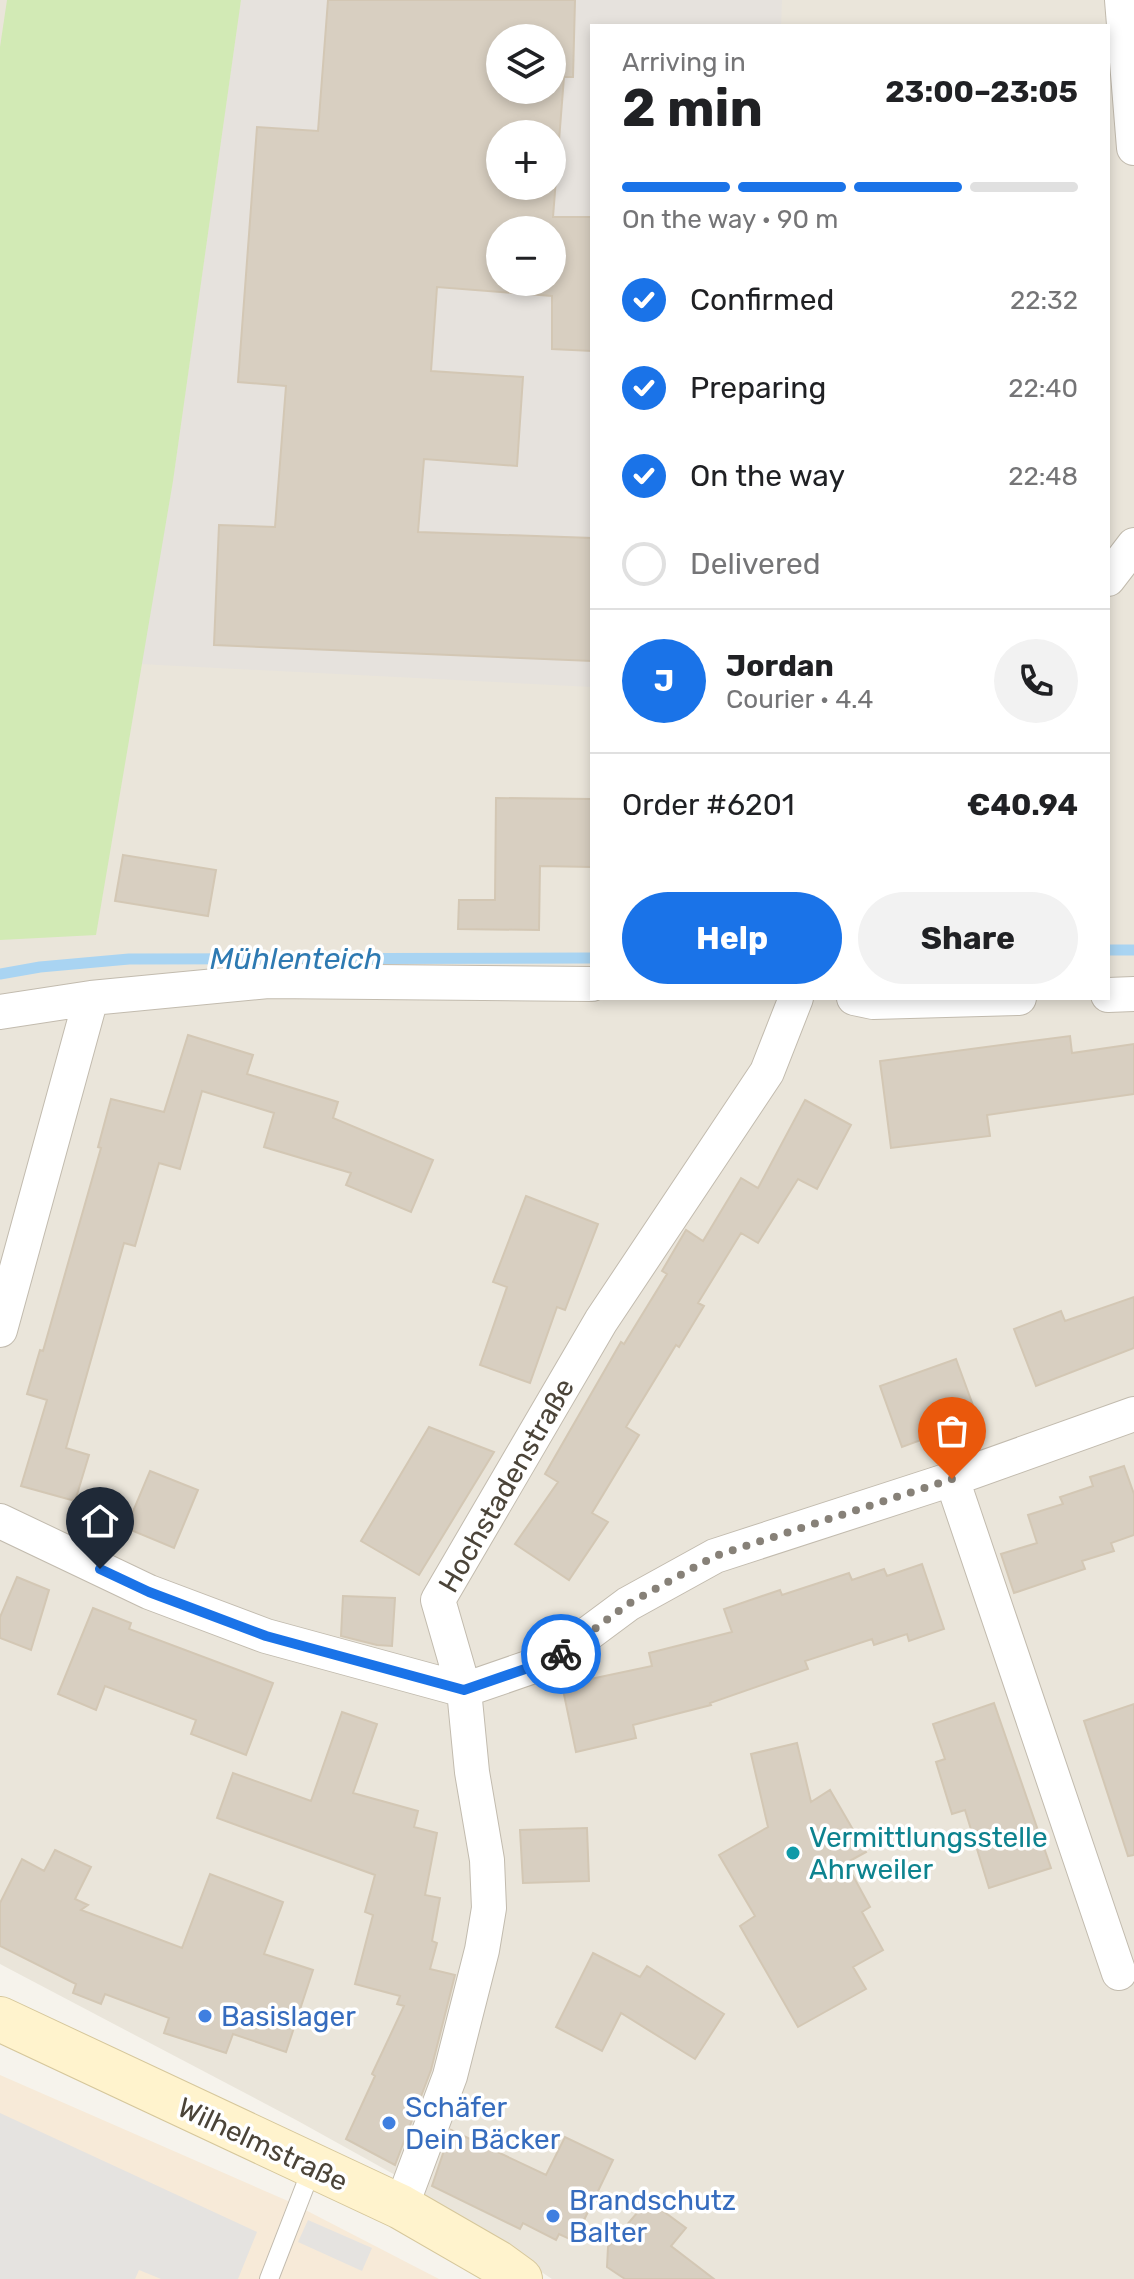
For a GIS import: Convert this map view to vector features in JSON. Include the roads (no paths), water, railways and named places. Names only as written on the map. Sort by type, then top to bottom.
[{"type":"main road","name":"Wilhelmstraße","points":[[0,2019],[312,2168],[401,2207],[520,2279]]},
{"type":"street","points":[[1122,0],[1134,148]]},
{"type":"street","points":[[1110,576],[1134,545]]},
{"type":"street","points":[[0,1012],[91,998],[268,981],[590,984]]},
{"type":"street","points":[[1110,995],[1134,994]]},
{"type":"street","points":[[0,1330],[91,998]]},
{"type":"street","name":"Hochstadenstraße","points":[[401,2207],[450,2076],[482,1950],[489,1908],[487,1860],[472,1772],[464,1690],[438,1600],[601,1321],[767,1072],[795,1000]]},
{"type":"street","points":[[864,1000],[946,1000]]},
{"type":"street","points":[[0,1521],[149,1592],[266,1636],[464,1690],[554,1659],[628,1604],[715,1556],[952,1479],[1134,1414]]},
{"type":"street","points":[[952,1479],[1119,1973]]},
{"type":"lane","points":[[269,2279],[312,2168]]},
{"type":"waterway","name":"Mühlenteich","points":[[1110,950],[1134,950]]},
{"type":"waterway","name":"Mühlenteich","points":[[0,974],[129,959],[590,958]]},
{"type":"place","name":"Vermittlungsstelle Ahrweiler","points":[[793,1853]]},
{"type":"place","name":"Basislager","points":[[205,2016]]},
{"type":"place","name":"Schäfer Dein Bäcker","points":[[389,2123]]},
{"type":"place","name":"Brandschutz Balter","points":[[553,2216]]}]
